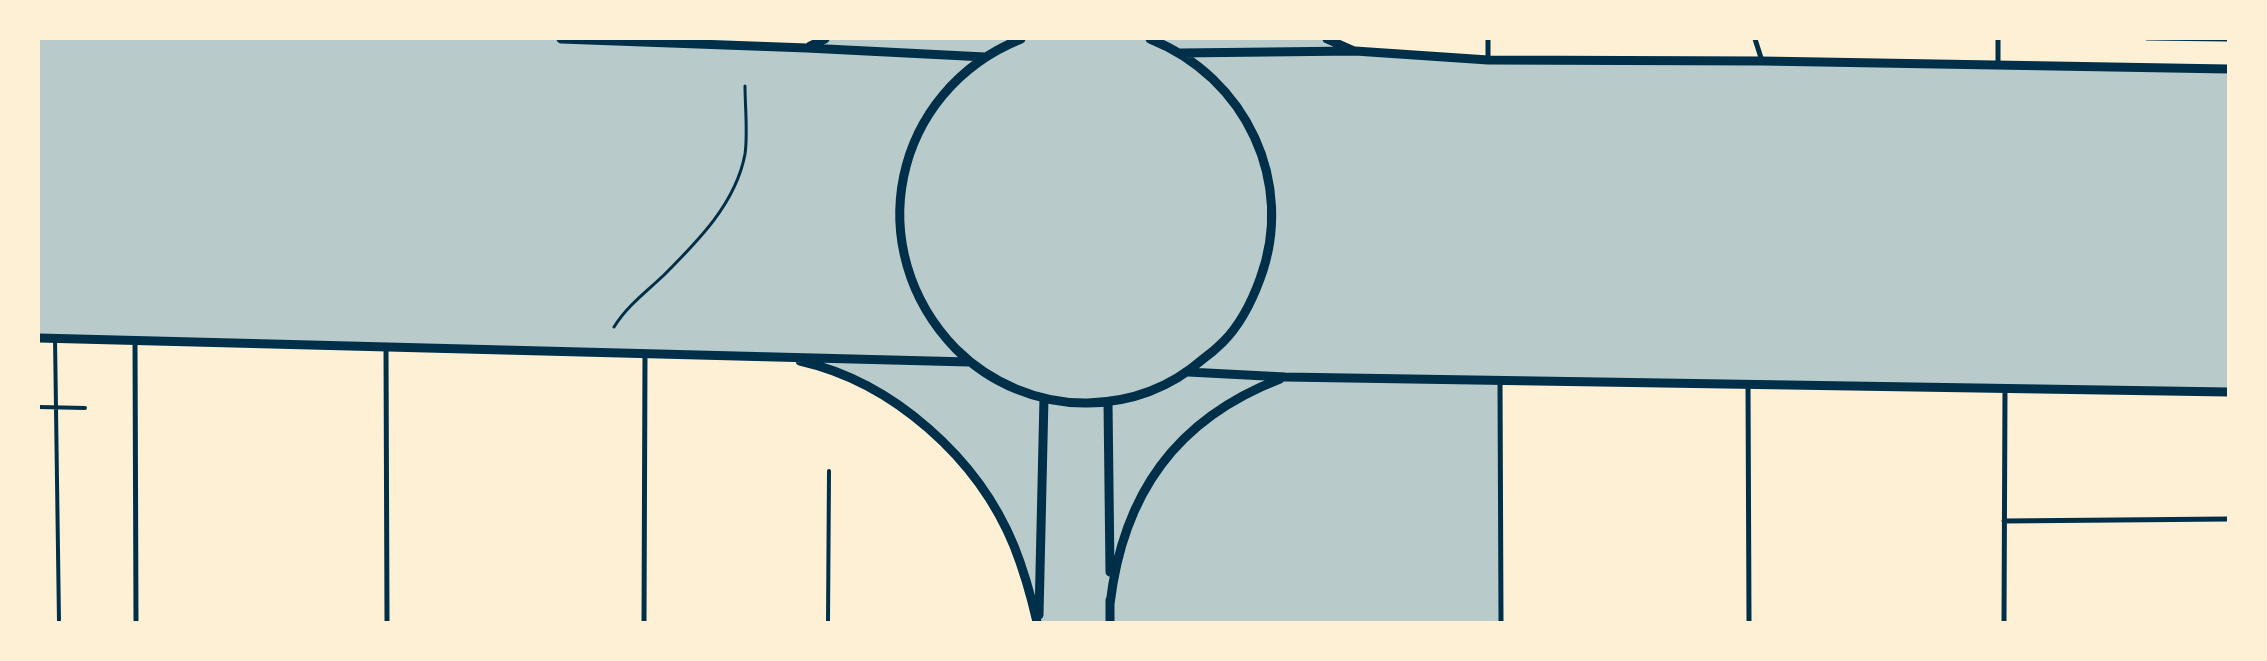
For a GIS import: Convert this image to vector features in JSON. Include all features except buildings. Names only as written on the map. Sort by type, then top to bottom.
[{"type":"street","points":[[561,39],[985,57]]},
{"type":"street","points":[[807,48],[825,39]]},
{"type":"street","points":[[1022,39],[985,57],[951,85],[924,120],[907,161],[899,205],[902,249],[915,292],[938,330],[969,362],[992,378],[1017,390],[1044,398],[1087,403],[1108,402],[1150,391],[1188,372],[1224,342],[1251,302],[1268,258],[1272,211],[1266,164],[1247,120],[1218,82],[1181,53],[1150,39]]},
{"type":"street","points":[[1327,39],[1354,51]]},
{"type":"street","points":[[1488,39],[1488,60]]},
{"type":"street","points":[[1755,39],[1762,61]]},
{"type":"street","points":[[1998,39],[1998,65]]},
{"type":"street","points":[[1181,53],[1354,51],[1488,60],[1762,61],[2228,69]]},
{"type":"street","points":[[39,338],[969,362]]},
{"type":"street","points":[[135,340],[136,622]]},
{"type":"street","points":[[386,347],[387,622]]},
{"type":"street","points":[[644,622],[645,353]]},
{"type":"street","points":[[781,356],[823,366],[864,384],[902,407],[936,436],[967,468],[997,513],[1014,544],[1038,622]]},
{"type":"street","points":[[1188,372],[1285,377],[2228,392]]},
{"type":"street","points":[[1110,604],[1114,570],[1126,530],[1136,506],[1152,477],[1173,450],[1197,426],[1224,406],[1253,389],[1285,377]]},
{"type":"street","points":[[1500,380],[1500,622]]},
{"type":"street","points":[[1748,384],[1749,622]]},
{"type":"street","points":[[2004,622],[2005,388]]},
{"type":"street","points":[[1038,622],[1044,398]]},
{"type":"street","points":[[1108,402],[1110,622]]},
{"type":"street","points":[[2004,522],[2228,519]]},
{"type":"lane","points":[[55,338],[59,622]]},
{"type":"lane","points":[[39,407],[85,408]]},
{"type":"lane","points":[[828,622],[829,471]]},
{"type":"path","points":[[2147,39],[2228,40]]},
{"type":"path","points":[[614,326],[622,314],[703,233],[733,192],[745,153],[745,86]]},
{"type":"shaded area","points":[[39,39],[561,39],[807,48],[825,39],[1327,39],[1355,51],[1488,60],[2228,69],[2228,392],[1500,380],[1501,622],[1037,622],[1029,587],[993,505],[936,436],[864,384],[781,357],[39,338]]}]
